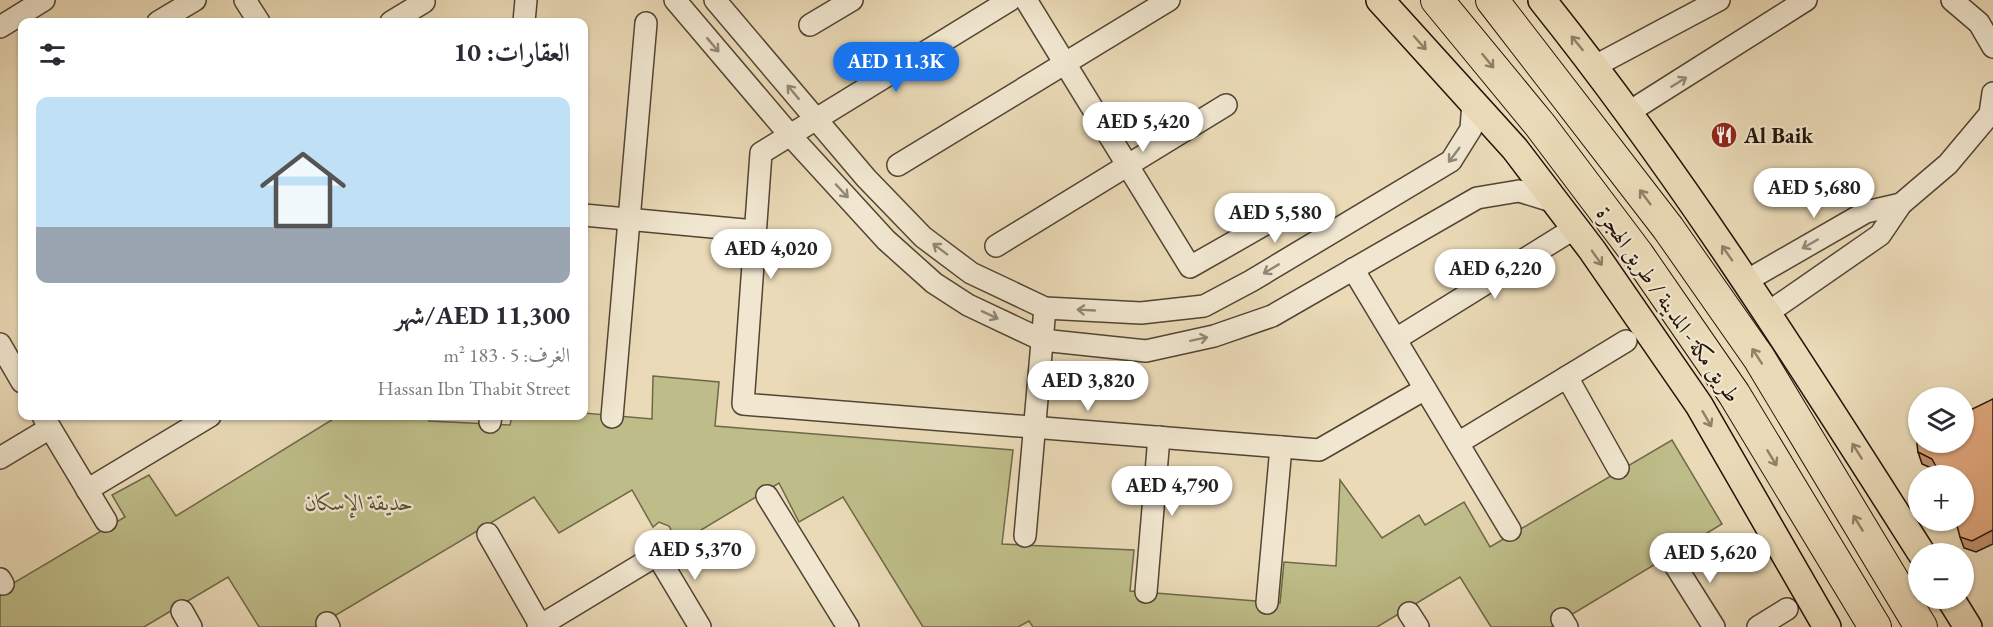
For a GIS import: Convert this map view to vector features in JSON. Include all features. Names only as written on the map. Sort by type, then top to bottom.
[{"type":"highway","name":"طريق مكة - المدينة / طريق الهجرة","points":[[1437,0],[1540,125],[1638,255],[1734,394],[1875,627]]},
{"type":"highway","name":"طريق مكة - المدينة / طريق الهجرة","points":[[1492,0],[1668,228],[1753,349],[1921,627]]},
{"type":"highway","points":[[1804,512],[1865,627]]},
{"type":"highway","points":[[1876,554],[1930,627]]},
{"type":"main road","points":[[1380,0],[1515,149],[1575,228],[1699,405],[1827,627]]},
{"type":"main road","points":[[1542,0],[1629,112],[1769,312],[1915,543]]},
{"type":"main road","points":[[1957,609],[1968,627]]},
{"type":"street","points":[[0,27],[44,0]]},
{"type":"street","points":[[165,18],[195,0]]},
{"type":"street","points":[[245,0],[256,18]]},
{"type":"street","points":[[524,18],[526,0]]},
{"type":"street","points":[[675,0],[789,135],[886,240],[934,283],[968,305],[1042,340],[1146,351],[1214,336],[1272,316],[1477,198],[1519,191],[1555,202]]},
{"type":"street","points":[[715,0],[866,178],[923,237],[970,273],[1046,308],[1141,313],[1204,306],[1251,281],[1451,162],[1471,129],[1473,102]]},
{"type":"street","points":[[810,25],[852,0]]},
{"type":"street","points":[[1010,0],[761,153],[743,404],[1319,450],[1425,389]]},
{"type":"street","points":[[1026,0],[1190,267],[1283,214]]},
{"type":"street","points":[[898,165],[1169,0]]},
{"type":"street","points":[[1595,66],[1719,0]]},
{"type":"street","points":[[1629,112],[1806,0]]},
{"type":"street","points":[[1952,0],[1979,23],[1993,47]]},
{"type":"street","points":[[398,18],[424,2]]},
{"type":"street","points":[[612,417],[646,23]]},
{"type":"street","points":[[1769,312],[1880,235],[1900,204],[1955,156],[1990,114],[1993,93]]},
{"type":"street","points":[[996,246],[1226,105]]},
{"type":"street","points":[[1746,281],[1866,212],[1900,204]]},
{"type":"street","points":[[588,215],[755,231]]},
{"type":"street","points":[[1395,339],[1575,228]]},
{"type":"street","points":[[1353,269],[1510,530]]},
{"type":"street","points":[[1025,536],[1046,308]]},
{"type":"street","points":[[1458,442],[1626,341]]},
{"type":"street","points":[[0,344],[18,375]]},
{"type":"street","points":[[1567,377],[1618,468]]},
{"type":"street","points":[[87,490],[203,420]]},
{"type":"street","points":[[0,458],[46,422],[106,521]]},
{"type":"street","points":[[1146,592],[1159,437]]},
{"type":"street","points":[[1267,603],[1281,447]]},
{"type":"street","points":[[766,496],[848,627]]},
{"type":"street","points":[[488,534],[539,626],[657,555],[700,627]]},
{"type":"street","points":[[1673,562],[1714,627]]},
{"type":"street","points":[[1758,627],[1787,609]]},
{"type":"green space","name":"حديقة الإسكان","points":[[653,376],[719,382],[715,426],[1013,450],[1002,544],[1134,550],[1130,591],[1280,603],[1284,562],[1336,566],[1340,480],[1382,538],[1419,515],[1425,525],[1464,502],[1490,547],[1672,440],[1722,524],[1551,627],[1491,627],[1460,577],[1377,627],[1033,627],[1029,621],[1018,627],[923,627],[843,497],[799,522],[779,483],[678,544],[669,526],[659,522],[653,527],[632,490],[559,533],[534,497],[316,627],[259,627],[228,577],[144,627],[0,627],[0,591],[125,517],[112,495],[149,475],[176,516],[332,420],[429,420],[510,425],[511,420],[588,420],[588,413],[652,419]]},
{"type":"building","points":[[1993,399],[1993,530],[1972,541],[1960,537],[1958,531],[1974,531],[1974,465],[1935,465],[1932,459],[1920,453],[1974,453],[1974,408]]},
{"type":"place","name":"Al Baik","points":[[1724,135]]}]
